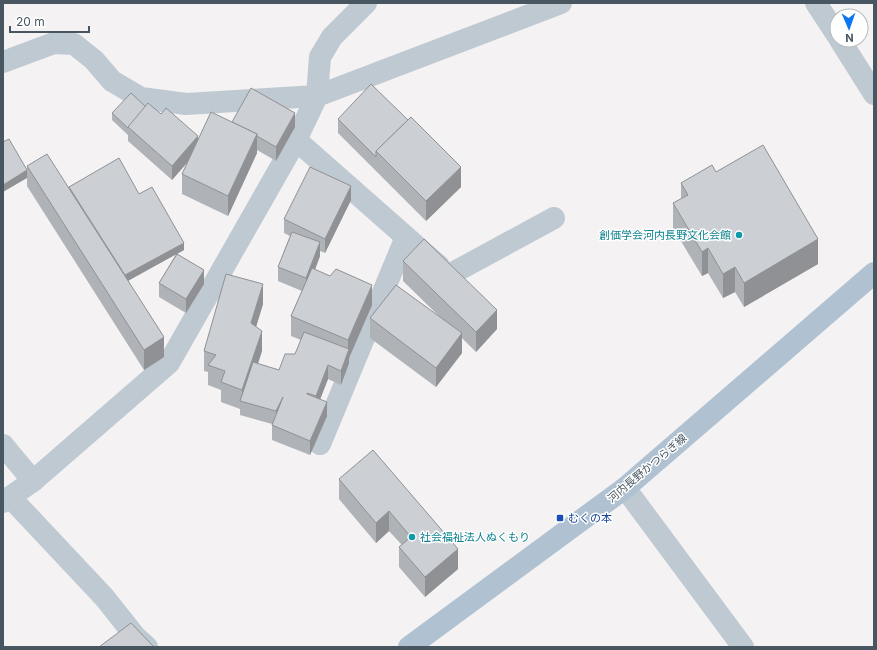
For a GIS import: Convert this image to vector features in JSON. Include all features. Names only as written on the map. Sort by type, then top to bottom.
[{"type":"main road","name":"河内長野かつらぎ線","points":[[409,647],[625,488],[874,273]]},
{"type":"street","points":[[147,647],[104,597],[7,499],[33,481],[169,363],[296,140],[318,96],[320,57],[332,37],[366,3]]},
{"type":"street","points":[[3,62],[54,43],[74,44],[94,60],[112,81],[141,98],[186,104],[318,96],[561,3]]},
{"type":"street","points":[[816,3],[829,23]]},
{"type":"street","points":[[845,48],[874,94]]},
{"type":"street","points":[[296,140],[465,289]]},
{"type":"street","points":[[449,275],[554,218]]},
{"type":"street","points":[[320,444],[406,237]]},
{"type":"street","points":[[3,445],[33,481]]},
{"type":"street","points":[[625,488],[743,647]]},
{"type":"building","points":[[371,84],[408,120],[376,151],[376,157],[338,119]]},
{"type":"building","points":[[251,88],[295,113],[276,147],[257,136],[257,134],[232,122]]},
{"type":"building","points":[[131,93],[146,107],[128,128],[112,113]]},
{"type":"building","points":[[148,103],[161,114],[166,108],[198,136],[172,166],[128,127]]},
{"type":"building","points":[[211,112],[257,134],[228,196],[182,174]]},
{"type":"building","points":[[411,117],[461,167],[426,201],[376,151]]},
{"type":"building","points":[[9,139],[27,170],[3,185],[3,142]]},
{"type":"building","name":"創価学会河内長野文化会館","points":[[763,145],[818,239],[744,283],[735,267],[723,274],[708,248],[702,252],[673,203],[688,195],[681,183],[712,165],[716,172]]},
{"type":"building","points":[[47,154],[164,337],[144,350],[27,166]]},
{"type":"building","points":[[119,158],[139,194],[152,187],[184,243],[125,275],[69,187]]},
{"type":"building","points":[[310,167],[351,186],[325,239],[284,219]]},
{"type":"building","points":[[292,232],[320,242],[306,278],[278,267]]},
{"type":"building","points":[[424,239],[497,310],[476,332],[403,261]]},
{"type":"building","points":[[177,254],[204,270],[186,299],[159,283]]},
{"type":"building","points":[[312,268],[330,276],[336,269],[372,285],[348,340],[291,316]]},
{"type":"building","points":[[226,274],[263,284],[251,323],[262,331],[242,390],[221,382],[225,371],[208,365],[216,355],[204,351]]},
{"type":"building","points":[[396,285],[462,333],[436,368],[370,318]]},
{"type":"building","points":[[304,332],[349,349],[341,371],[328,365],[316,396],[307,393],[327,402],[310,441],[272,425],[283,397],[276,411],[240,401],[253,362],[279,370],[285,354],[295,354]]},
{"type":"building","points":[[373,450],[458,549],[425,577],[399,547],[411,537],[389,511],[376,523],[339,479]]},
{"type":"building","points":[[131,623],[154,647],[99,647]]},
{"type":"place","name":"創価学会河内長野文化会館","points":[[739,235]]},
{"type":"place","name":"むくの本","points":[[560,518]]},
{"type":"place","name":"社会福祉法人ぬくもり","points":[[412,537]]}]
